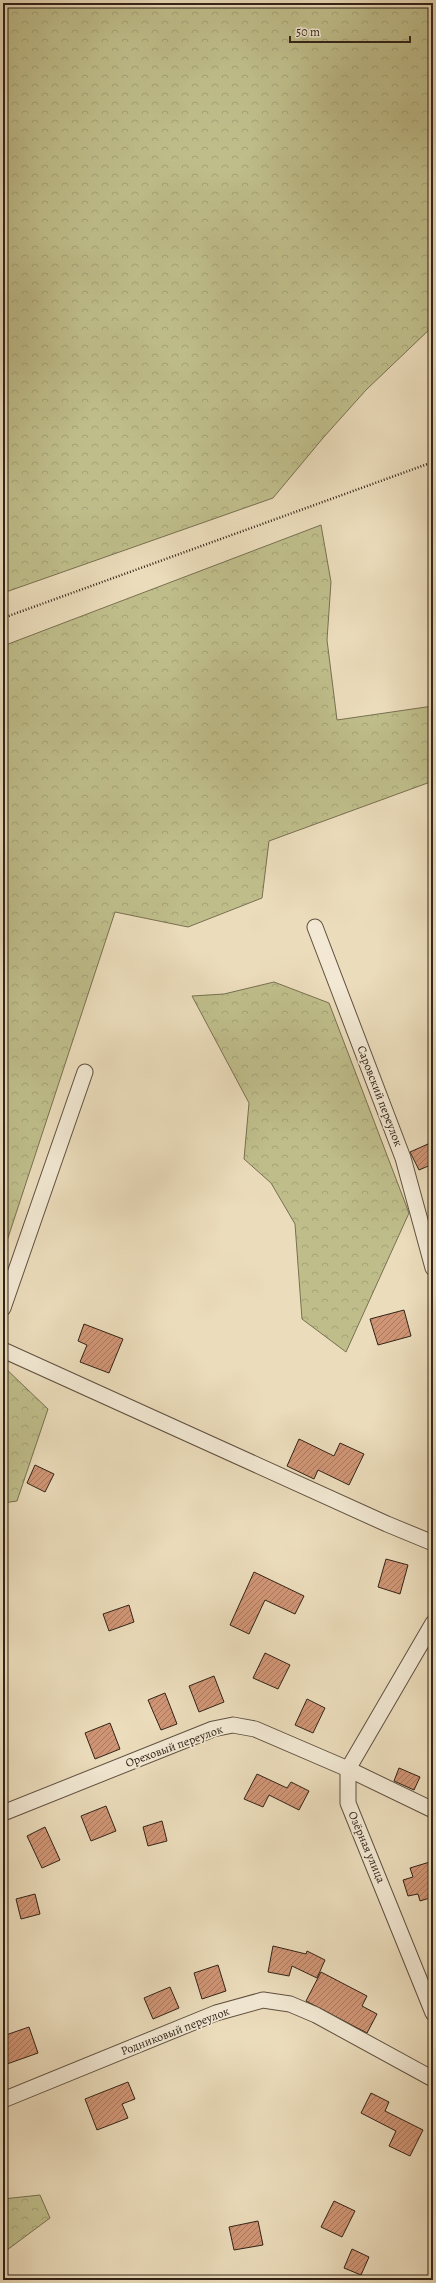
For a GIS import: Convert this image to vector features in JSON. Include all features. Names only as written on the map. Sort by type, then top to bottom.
[{"type":"street","name":"Саровский переулок","points":[[315,927],[404,1158],[433,1268]]},
{"type":"street","points":[[3,1308],[85,1072]]},
{"type":"street","points":[[3,1350],[380,1521],[433,1543]]},
{"type":"street","points":[[348,1769],[433,1623]]},
{"type":"street","name":"Ореховый переулок","points":[[3,1813],[213,1729],[233,1725],[255,1730],[348,1769],[433,1810]]},
{"type":"street","name":"Озёрная улица","points":[[348,1769],[348,1803],[433,2013]]},
{"type":"street","name":"Родниковый переулок","points":[[3,2100],[216,2013],[263,2000],[290,2004],[316,2015],[433,2079]]},
{"type":"path","points":[[3,618],[176,553],[433,462]]},
{"type":"green space","points":[[3,3],[433,3],[433,326],[366,390],[323,438],[273,498],[3,593]]},
{"type":"green space","points":[[321,525],[331,582],[327,640],[337,720],[433,706],[433,781],[269,841],[262,898],[188,927],[115,912],[3,1253],[3,646]]},
{"type":"green space","points":[[274,982],[329,1003],[409,1213],[346,1352],[302,1319],[295,1224],[271,1183],[244,1159],[249,1103],[192,996],[224,994]]},
{"type":"green space","points":[[3,1366],[48,1409],[17,1501],[3,1503]]},
{"type":"green space","points":[[40,2195],[50,2218],[3,2253],[3,2199]]},
{"type":"building","points":[[428,1144],[433,1155],[433,1164],[419,1170],[410,1152]]},
{"type":"building","points":[[404,1310],[411,1336],[378,1345],[370,1319]]},
{"type":"building","points":[[84,1324],[123,1339],[109,1373],[80,1362],[87,1345],[78,1341]]},
{"type":"building","points":[[299,1439],[334,1456],[340,1443],[364,1454],[349,1485],[318,1470],[314,1479],[287,1466]]},
{"type":"building","points":[[35,1465],[54,1474],[45,1492],[27,1483]]},
{"type":"building","points":[[386,1559],[408,1565],[400,1594],[378,1587]]},
{"type":"building","points":[[254,1572],[304,1596],[295,1614],[265,1600],[249,1634],[230,1625]]},
{"type":"building","points":[[129,1605],[134,1622],[109,1631],[103,1614]]},
{"type":"building","points":[[265,1653],[290,1665],[278,1689],[253,1678]]},
{"type":"building","points":[[214,1676],[224,1702],[199,1712],[189,1686]]},
{"type":"building","points":[[165,1693],[177,1724],[161,1730],[148,1700]]},
{"type":"building","points":[[307,1699],[325,1708],[313,1733],[295,1725]]},
{"type":"building","points":[[110,1723],[120,1749],[95,1759],[85,1733]]},
{"type":"building","points":[[399,1768],[420,1777],[414,1790],[394,1781]]},
{"type":"building","points":[[257,1774],[287,1788],[291,1782],[309,1791],[299,1810],[269,1795],[263,1807],[244,1799]]},
{"type":"building","points":[[106,1806],[116,1831],[91,1841],[81,1816]]},
{"type":"building","points":[[162,1821],[167,1841],[148,1846],[143,1827]]},
{"type":"building","points":[[45,1827],[60,1860],[42,1868],[27,1836]]},
{"type":"building","points":[[433,1861],[433,1897],[420,1901],[418,1894],[408,1896],[403,1880],[413,1877],[410,1868]]},
{"type":"building","points":[[35,1894],[40,1914],[21,1919],[16,1899]]},
{"type":"building","points":[[273,1946],[306,1954],[307,1951],[325,1960],[317,1978],[292,1966],[289,1976],[268,1972]]},
{"type":"building","points":[[218,1965],[226,1991],[202,1999],[194,1973]]},
{"type":"building","points":[[321,1972],[367,1996],[362,2006],[377,2014],[367,2033],[306,2001]]},
{"type":"building","points":[[170,1987],[179,2008],[153,2019],[144,1998]]},
{"type":"building","points":[[29,2027],[38,2053],[7,2064],[3,2053],[3,2036]]},
{"type":"building","points":[[128,2082],[135,2099],[122,2104],[128,2118],[97,2130],[85,2099]]},
{"type":"building","points":[[371,2093],[389,2102],[385,2111],[423,2130],[410,2156],[389,2146],[396,2131],[361,2113]]},
{"type":"building","points":[[334,2201],[355,2211],[342,2237],[321,2227]]},
{"type":"building","points":[[258,2221],[263,2245],[234,2250],[229,2227]]},
{"type":"building","points":[[352,2249],[369,2257],[361,2275],[344,2268]]}]
